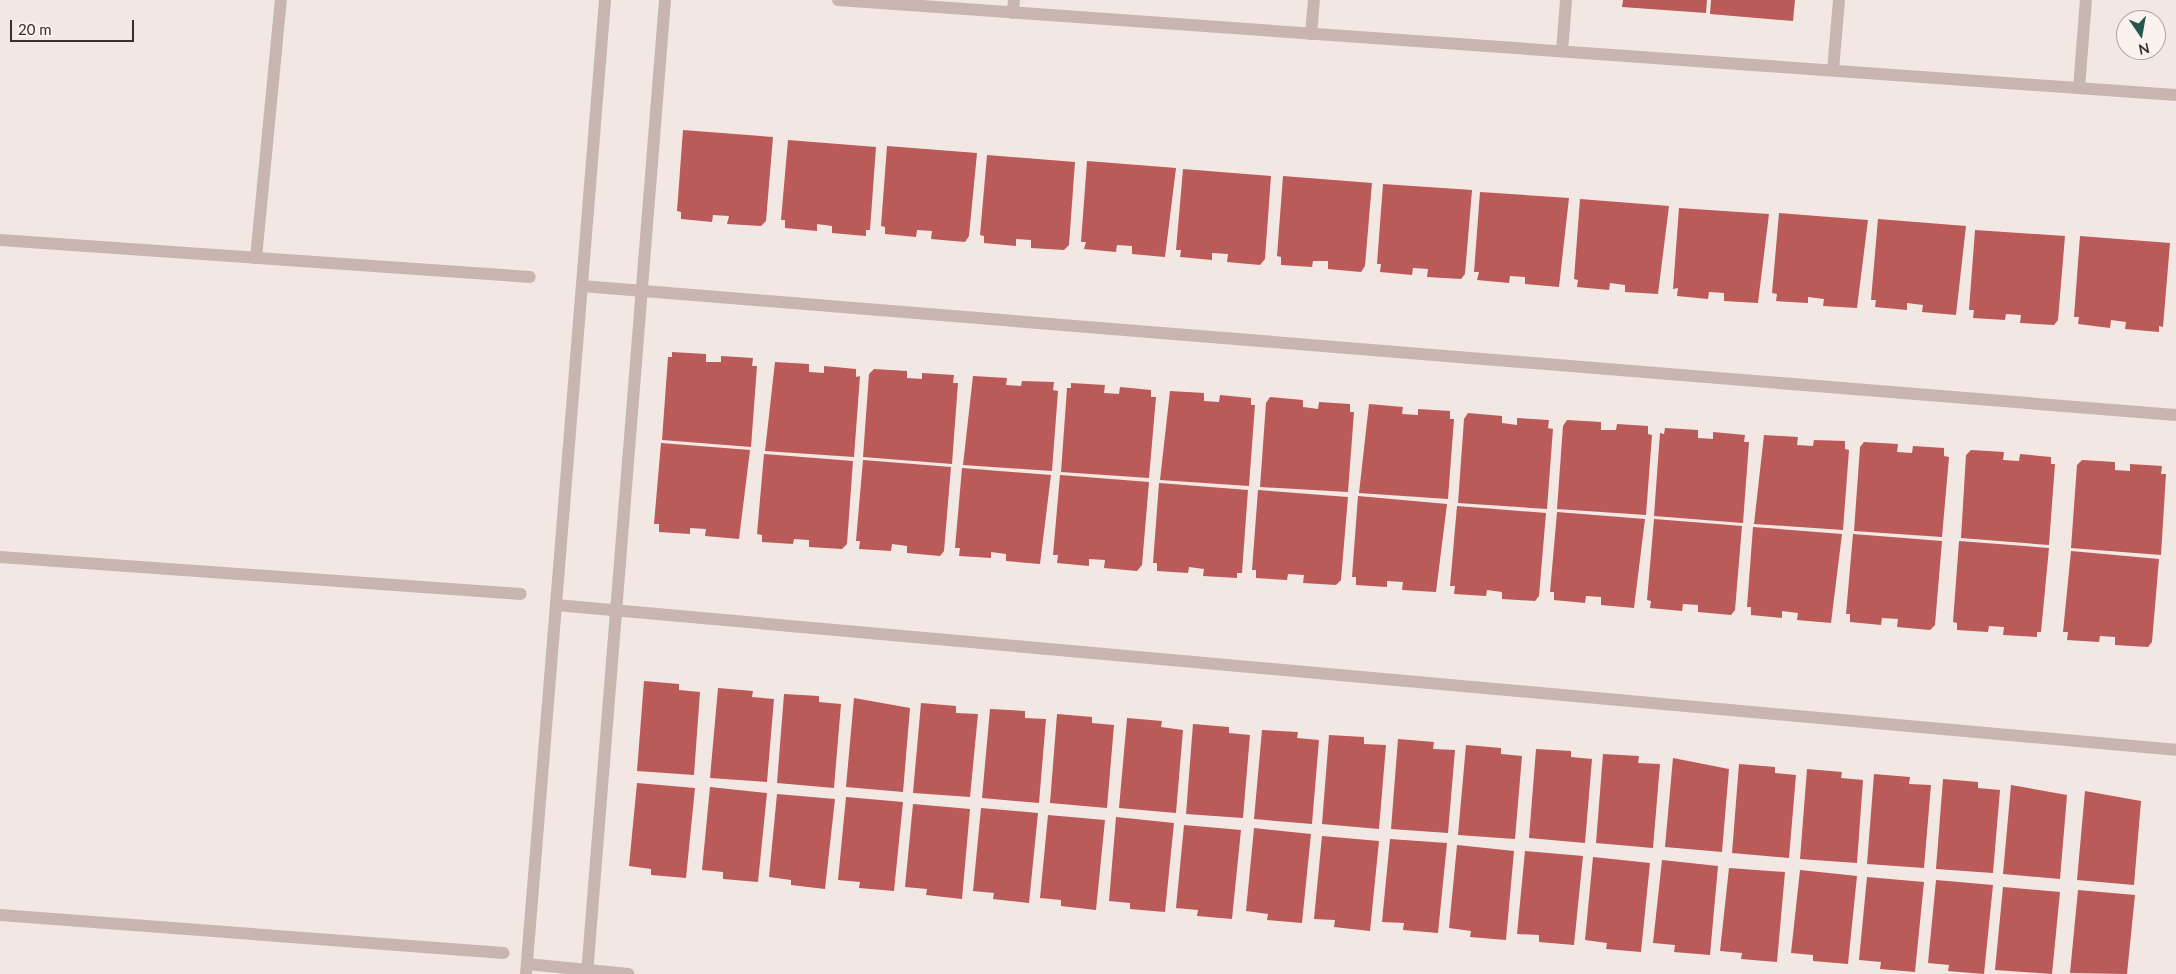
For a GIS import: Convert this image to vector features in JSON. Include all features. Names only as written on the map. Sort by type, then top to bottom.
[{"type":"street","points":[[256,258],[280,0]]},
{"type":"street","points":[[605,0],[527,969],[629,974]]},
{"type":"street","points":[[587,972],[643,290],[664,0]]},
{"type":"street","points":[[838,0],[1014,6],[1311,34],[2176,95]]},
{"type":"street","points":[[1311,34],[1314,0]]},
{"type":"street","points":[[1562,51],[1566,0]]},
{"type":"street","points":[[1833,70],[1839,0]]},
{"type":"street","points":[[2079,88],[2086,0]]},
{"type":"street","points":[[0,240],[530,277]]},
{"type":"street","points":[[582,286],[2176,415]]},
{"type":"street","points":[[0,557],[521,594]]},
{"type":"street","points":[[556,605],[617,608],[2176,750]]},
{"type":"street","points":[[0,915],[504,952]]},
{"type":"building","points":[[1623,0],[1707,0],[1706,13],[1622,7]]},
{"type":"building","points":[[1711,0],[1795,0],[1793,21],[1710,14]]},
{"type":"building","points":[[683,130],[773,137],[766,221],[761,226],[727,224],[729,216],[713,215],[712,222],[681,219],[681,212],[677,211]]},
{"type":"building","points":[[788,140],[876,147],[870,230],[866,230],[866,236],[832,233],[832,226],[817,224],[817,231],[785,228],[785,220],[781,220]]},
{"type":"building","points":[[887,146],[977,153],[969,236],[965,242],[931,239],[932,231],[917,230],[916,237],[885,234],[885,227],[881,226]]},
{"type":"building","points":[[987,155],[1075,162],[1069,245],[1064,250],[1031,248],[1031,240],[1016,239],[1016,246],[984,243],[984,236],[980,235]]},
{"type":"building","points":[[1087,161],[1176,168],[1165,257],[1132,254],[1132,246],[1117,245],[1116,252],[1084,249],[1086,242],[1081,242]]},
{"type":"building","points":[[1183,169],[1271,176],[1265,259],[1260,265],[1227,262],[1228,254],[1212,253],[1212,260],[1180,257],[1181,250],[1176,250]]},
{"type":"building","points":[[1283,176],[1372,183],[1365,266],[1361,272],[1328,269],[1328,261],[1313,261],[1312,267],[1281,265],[1281,257],[1277,256]]},
{"type":"building","points":[[1383,184],[1472,190],[1465,274],[1461,279],[1427,277],[1428,269],[1413,268],[1412,275],[1380,272],[1381,264],[1377,264]]},
{"type":"building","points":[[1480,192],[1569,198],[1559,287],[1525,284],[1525,277],[1510,276],[1509,283],[1477,280],[1479,272],[1474,272]]},
{"type":"building","points":[[1580,199],[1669,206],[1658,294],[1625,292],[1625,285],[1610,283],[1609,290],[1577,287],[1578,280],[1574,279]]},
{"type":"building","points":[[1679,208],[1769,214],[1758,303],[1724,301],[1724,293],[1709,292],[1708,299],[1677,296],[1678,288],[1673,289]]},
{"type":"building","points":[[1779,213],[1868,220],[1857,308],[1823,306],[1824,299],[1808,297],[1808,303],[1776,301],[1777,294],[1772,293]]},
{"type":"building","points":[[1878,219],[1966,226],[1956,315],[1922,312],[1923,305],[1907,303],[1907,310],[1875,307],[1876,300],[1871,300]]},
{"type":"building","points":[[1975,230],[2065,236],[2058,320],[2054,325],[2020,323],[2021,315],[2006,314],[2005,320],[1973,318],[1974,310],[1969,310]]},
{"type":"building","points":[[2080,236],[2170,243],[2163,327],[2159,326],[2159,332],[2125,329],[2126,322],[2111,320],[2110,328],[2078,324],[2079,317],[2074,317]]},
{"type":"building","points":[[672,352],[706,354],[706,362],[721,362],[721,356],[753,358],[752,366],[757,366],[751,447],[662,440],[668,357],[672,357]]},
{"type":"building","points":[[775,362],[809,364],[809,372],[824,373],[824,366],[856,369],[856,377],[860,376],[854,457],[765,451]]},
{"type":"building","points":[[874,369],[907,371],[907,378],[922,379],[922,373],[954,375],[953,383],[958,383],[952,464],[863,457],[869,374]]},
{"type":"building","points":[[973,376],[1007,378],[1006,385],[1021,386],[1022,381],[1054,382],[1053,390],[1058,391],[1052,471],[963,465]]},
{"type":"building","points":[[1071,383],[1105,385],[1104,393],[1119,394],[1120,387],[1151,390],[1151,397],[1156,397],[1149,478],[1061,472],[1067,388],[1071,388]]},
{"type":"building","points":[[1170,391],[1204,393],[1204,401],[1219,402],[1220,395],[1251,398],[1251,405],[1255,405],[1249,486],[1160,480]]},
{"type":"building","points":[[1270,397],[1303,400],[1303,407],[1318,409],[1319,402],[1350,404],[1350,412],[1354,412],[1348,492],[1260,487],[1266,403]]},
{"type":"building","points":[[1369,404],[1403,407],[1402,414],[1418,415],[1418,409],[1450,411],[1450,419],[1454,419],[1448,499],[1359,493]]},
{"type":"building","points":[[1468,413],[1502,416],[1502,423],[1517,425],[1517,418],[1549,420],[1548,428],[1553,429],[1547,509],[1458,503],[1464,419]]},
{"type":"building","points":[[1567,420],[1601,422],[1601,430],[1616,430],[1617,424],[1648,426],[1648,434],[1652,435],[1646,515],[1557,509],[1563,426]]},
{"type":"building","points":[[1665,428],[1698,430],[1698,438],[1713,439],[1713,432],[1745,435],[1744,442],[1749,442],[1743,523],[1654,516],[1660,433],[1664,434]]},
{"type":"building","points":[[1764,435],[1798,437],[1797,445],[1813,446],[1814,440],[1845,441],[1845,449],[1849,450],[1843,530],[1754,524]]},
{"type":"building","points":[[1864,442],[1898,444],[1897,452],[1912,453],[1913,446],[1944,448],[1944,456],[1949,457],[1942,537],[1854,531],[1860,447]]},
{"type":"building","points":[[661,443],[750,450],[739,539],[705,536],[706,529],[690,528],[690,534],[659,532],[659,524],[654,524]]},
{"type":"building","points":[[1971,450],[2004,452],[2003,460],[2019,461],[2020,454],[2051,457],[2051,464],[2055,464],[2049,545],[1961,538],[1966,455]]},
{"type":"building","points":[[764,454],[853,461],[847,544],[842,549],[809,547],[809,540],[794,539],[793,544],[762,542],[762,535],[757,534]]},
{"type":"building","points":[[863,460],[951,467],[944,551],[940,556],[907,553],[907,546],[892,544],[891,551],[859,549],[860,541],[856,541]]},
{"type":"building","points":[[2082,460],[2115,462],[2115,470],[2130,471],[2130,464],[2162,466],[2161,474],[2166,474],[2161,555],[2071,548],[2077,465]]},
{"type":"building","points":[[962,468],[1051,475],[1040,564],[1006,561],[1006,554],[991,552],[991,558],[959,556],[960,548],[955,548]]},
{"type":"building","points":[[1060,475],[1149,482],[1142,565],[1137,571],[1104,568],[1105,560],[1089,559],[1089,566],[1057,563],[1058,555],[1053,555]]},
{"type":"building","points":[[1159,483],[1248,490],[1242,573],[1237,573],[1237,578],[1203,576],[1204,569],[1189,567],[1188,573],[1157,571],[1157,563],[1153,563]]},
{"type":"building","points":[[1258,490],[1348,497],[1341,580],[1336,585],[1303,583],[1304,575],[1288,574],[1287,580],[1256,578],[1256,570],[1252,570]]},
{"type":"building","points":[[1358,496],[1447,504],[1436,592],[1402,590],[1403,582],[1387,581],[1387,587],[1356,585],[1356,577],[1352,577]]},
{"type":"building","points":[[1457,506],[1546,513],[1539,596],[1535,601],[1502,599],[1502,592],[1487,590],[1486,596],[1454,594],[1455,586],[1450,586]]},
{"type":"building","points":[[1557,512],[1645,519],[1634,608],[1601,605],[1601,597],[1586,596],[1585,603],[1554,600],[1554,592],[1550,592]]},
{"type":"building","points":[[1654,519],[1742,526],[1735,610],[1731,615],[1698,612],[1698,605],[1683,604],[1682,611],[1650,608],[1651,601],[1647,600]]},
{"type":"building","points":[[1753,527],[1842,534],[1831,623],[1797,620],[1798,613],[1782,611],[1782,618],[1751,615],[1751,607],[1747,607]]},
{"type":"building","points":[[1853,534],[1942,541],[1935,625],[1930,630],[1897,627],[1898,619],[1882,618],[1881,625],[1850,622],[1850,614],[1846,614]]},
{"type":"building","points":[[1959,541],[2049,548],[2041,632],[2037,632],[2037,637],[2003,635],[2004,627],[1989,626],[1988,632],[1957,630],[1957,623],[1953,622]]},
{"type":"building","points":[[2071,551],[2159,559],[2152,642],[2148,647],[2115,645],[2115,637],[2100,636],[2099,642],[2067,640],[2068,632],[2063,632]]},
{"type":"building","points":[[644,681],[679,684],[679,690],[700,692],[694,775],[637,771]]},
{"type":"building","points":[[718,688],[753,691],[752,697],[774,699],[767,782],[710,778]]},
{"type":"building","points":[[784,694],[819,696],[819,702],[841,704],[834,788],[777,783]]},
{"type":"building","points":[[854,698],[910,708],[903,792],[846,787]]},
{"type":"building","points":[[921,703],[956,706],[956,713],[978,714],[970,797],[913,793]]},
{"type":"building","points":[[990,709],[1025,711],[1025,718],[1046,719],[1039,803],[982,798]]},
{"type":"building","points":[[1057,714],[1092,717],[1092,723],[1114,725],[1107,808],[1050,803]]},
{"type":"building","points":[[1127,718],[1162,721],[1161,727],[1183,730],[1176,813],[1119,808]]},
{"type":"building","points":[[1193,724],[1229,727],[1229,733],[1250,735],[1243,818],[1186,814]]},
{"type":"building","points":[[1262,730],[1298,732],[1297,738],[1319,740],[1312,824],[1254,819]]},
{"type":"building","points":[[1329,735],[1364,737],[1364,744],[1386,745],[1379,829],[1322,824]]},
{"type":"building","points":[[1398,739],[1434,742],[1433,749],[1455,750],[1448,833],[1391,829]]},
{"type":"building","points":[[1466,745],[1501,748],[1501,754],[1522,756],[1515,839],[1458,835]]},
{"type":"building","points":[[1536,749],[1571,751],[1571,757],[1592,759],[1585,843],[1529,838]]},
{"type":"building","points":[[1603,754],[1639,756],[1638,763],[1660,764],[1653,848],[1596,843]]},
{"type":"building","points":[[1673,758],[1729,769],[1722,852],[1665,847]]},
{"type":"building","points":[[1739,764],[1775,767],[1775,773],[1796,775],[1789,858],[1732,853]]},
{"type":"building","points":[[1807,769],[1842,772],[1841,778],[1863,780],[1857,863],[1800,859]]},
{"type":"building","points":[[1874,774],[1910,777],[1909,784],[1931,785],[1924,868],[1867,864]]},
{"type":"building","points":[[1943,779],[1978,782],[1978,788],[2000,790],[1993,873],[1936,869]]},
{"type":"building","points":[[637,783],[695,788],[686,878],[651,875],[651,869],[629,866]]},
{"type":"building","points":[[2011,785],[2067,795],[2060,879],[2003,874]]},
{"type":"building","points":[[710,787],[767,793],[758,882],[723,879],[723,872],[702,870]]},
{"type":"building","points":[[2085,791],[2141,801],[2134,885],[2077,880]]},
{"type":"building","points":[[777,794],[835,799],[825,889],[791,885],[791,880],[769,877]]},
{"type":"building","points":[[846,797],[903,802],[894,891],[859,888],[860,882],[838,880]]},
{"type":"building","points":[[913,804],[970,809],[962,899],[926,895],[927,889],[905,887]]},
{"type":"building","points":[[981,808],[1038,813],[1029,903],[993,899],[994,893],[973,891]]},
{"type":"building","points":[[1048,815],[1105,820],[1096,910],[1061,906],[1061,900],[1040,898]]},
{"type":"building","points":[[1116,817],[1174,823],[1165,912],[1130,909],[1130,903],[1109,901]]},
{"type":"building","points":[[1184,825],[1241,830],[1232,919],[1197,916],[1198,910],[1176,908]]},
{"type":"building","points":[[1254,828],[1311,834],[1302,923],[1267,920],[1268,914],[1246,911]]},
{"type":"building","points":[[1322,836],[1379,841],[1370,931],[1334,927],[1335,920],[1314,919]]},
{"type":"building","points":[[1390,839],[1447,843],[1438,933],[1403,930],[1404,923],[1382,922]]},
{"type":"building","points":[[1457,845],[1514,851],[1506,940],[1470,937],[1471,931],[1449,928]]},
{"type":"building","points":[[1525,851],[1583,856],[1574,945],[1539,942],[1539,935],[1517,934]]},
{"type":"building","points":[[1593,857],[1650,863],[1641,952],[1606,949],[1607,943],[1585,940]]},
{"type":"building","points":[[1662,860],[1718,866],[1710,955],[1674,952],[1675,945],[1653,943]]},
{"type":"building","points":[[1729,868],[1785,872],[1777,962],[1741,959],[1742,953],[1720,951]]},
{"type":"building","points":[[1800,870],[1857,876],[1848,964],[1813,961],[1813,955],[1791,953]]},
{"type":"building","points":[[1867,877],[1924,882],[1915,972],[1880,969],[1881,962],[1859,960]]},
{"type":"building","points":[[1936,880],[1993,885],[1984,974],[1948,971],[1949,965],[1928,963]]},
{"type":"building","points":[[2003,887],[2060,892],[2052,974],[1995,970]]},
{"type":"building","points":[[2078,890],[2135,895],[2127,974],[2070,973]]}]
